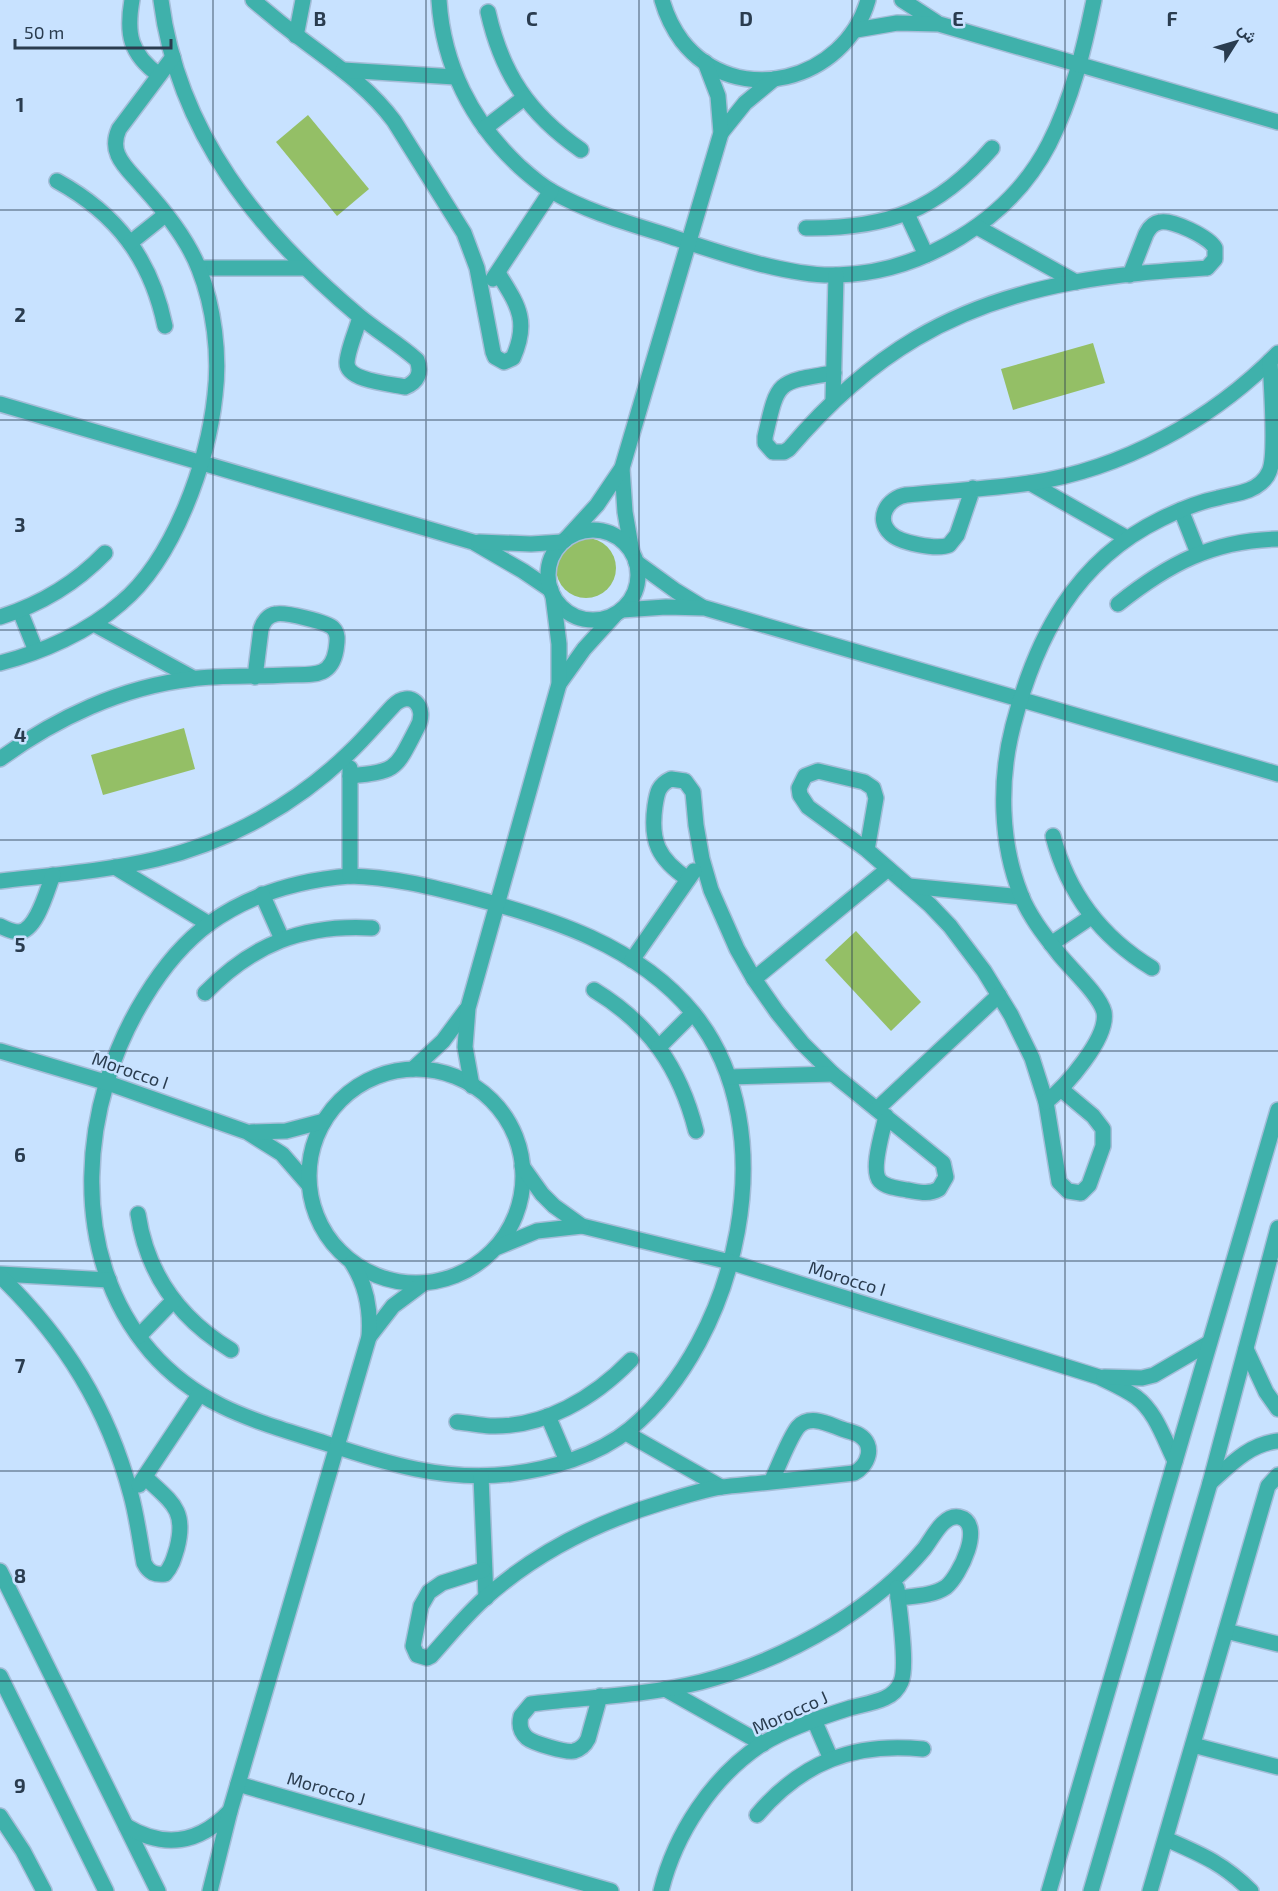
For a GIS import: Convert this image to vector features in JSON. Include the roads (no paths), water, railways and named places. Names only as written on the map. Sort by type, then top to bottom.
[{"type":"street","points":[[132,0],[129,19],[132,45],[143,62],[159,75]]},
{"type":"street","points":[[161,0],[167,38],[173,57],[199,124],[230,179],[256,215],[304,268],[360,317],[417,360],[420,371],[411,385],[405,387],[358,377],[351,372],[347,363],[360,317]]},
{"type":"street","points":[[253,0],[296,36],[358,81],[383,106],[453,213],[471,250],[483,295],[495,357],[504,362],[509,361],[515,353],[521,325],[518,306],[498,273]]},
{"type":"street","points":[[296,36],[303,0]]},
{"type":"street","points":[[439,0],[446,47],[455,77],[464,96],[485,128],[513,160],[551,191],[591,210],[689,243],[776,267],[836,275],[882,269],[926,255],[977,227],[1009,198],[1049,146],[1061,119],[1079,65],[1094,0]]},
{"type":"street","points":[[662,0],[667,16],[683,42],[705,62],[734,75],[750,79],[774,80],[792,76],[826,61],[856,30],[868,0]]},
{"type":"street","points":[[902,0],[939,24]]},
{"type":"street","points":[[488,12],[501,57],[524,98],[550,127],[581,150]]},
{"type":"street","points":[[856,30],[897,23],[939,24],[1278,122]]},
{"type":"street","points":[[0,663],[36,651],[94,624],[123,602],[154,567],[177,526],[200,463],[215,395],[216,369],[212,318],[199,268],[165,215],[122,163],[115,143],[119,129],[173,57]]},
{"type":"street","points":[[472,1086],[465,1047],[468,1008],[560,684],[559,644],[548,580],[551,559],[597,505],[622,468],[721,133],[718,96],[705,62]]},
{"type":"street","points":[[343,70],[455,77]]},
{"type":"street","points":[[721,133],[745,103],[774,80]]},
{"type":"street","points":[[485,128],[524,98]]},
{"type":"street","points":[[806,228],[858,226],[907,214],[927,204],[962,179],[992,148]]},
{"type":"street","points":[[57,181],[89,200],[116,225],[130,243],[148,271],[165,326]]},
{"type":"street","points":[[483,295],[551,191]]},
{"type":"street","points":[[907,214],[926,255]]},
{"type":"street","points":[[130,243],[165,215]]},
{"type":"street","points":[[834,373],[796,379],[782,387],[774,400],[765,437],[768,448],[778,453],[789,449],[833,401],[891,353],[949,320],[1005,298],[1076,282],[1207,268],[1215,259],[1215,248],[1207,239],[1174,224],[1157,222],[1146,234],[1130,275]]},
{"type":"street","points":[[977,227],[1076,282]]},
{"type":"street","points":[[199,268],[304,268]]},
{"type":"street","points":[[833,401],[836,275]]},
{"type":"street","points":[[1046,1102],[1062,1090],[1081,1066],[1103,1027],[1104,1011],[1096,997],[1051,944],[1022,897],[1013,870],[1007,842],[1004,784],[1009,747],[1021,700],[1035,655],[1053,622],[1086,576],[1127,538],[1181,510],[1215,498],[1250,490],[1265,479],[1272,462],[1274,357]]},
{"type":"street","points":[[973,489],[957,535],[949,545],[936,548],[903,540],[896,538],[886,529],[885,509],[893,499],[899,496],[1030,483],[1095,466],[1157,442],[1194,421],[1274,357]]},
{"type":"street","points":[[0,404],[473,542],[509,544],[564,541],[582,531],[601,531],[619,538],[634,557],[676,591],[705,608],[1276,775]]},
{"type":"street","points":[[560,684],[584,649],[628,604],[636,589],[638,580],[625,512],[622,468]]},
{"type":"street","points":[[1030,483],[1127,538]]},
{"type":"street","points":[[1181,510],[1198,554]]},
{"type":"street","points":[[1118,604],[1160,572],[1198,554],[1237,543],[1278,538]]},
{"type":"street","points":[[473,542],[524,571],[552,593],[563,608],[576,617],[592,620],[618,613],[666,607],[705,608]]},
{"type":"street","points":[[0,617],[20,611],[58,593],[75,581],[105,553]]},
{"type":"street","points":[[20,611],[36,651]]},
{"type":"street","points":[[0,759],[28,738],[93,705],[163,683],[194,678],[255,677],[316,674],[327,670],[334,661],[338,639],[336,633],[328,625],[283,613],[271,615],[263,623],[261,629],[255,677]]},
{"type":"street","points":[[94,624],[194,678]]},
{"type":"street","points":[[0,881],[115,867],[158,859],[239,830],[295,797],[350,752],[396,703],[409,700],[420,706],[422,720],[398,763],[385,771],[350,776]]},
{"type":"street","points":[[350,752],[350,876]]},
{"type":"street","points":[[867,850],[876,798],[873,788],[864,782],[818,771],[805,776],[799,788],[803,802],[867,850],[909,886],[950,926],[984,971],[1011,1015],[1032,1058],[1046,1102],[1059,1182],[1068,1191],[1081,1193],[1089,1185],[1103,1146],[1103,1130],[1093,1116],[1062,1090]]},
{"type":"street","points":[[688,879],[668,862],[655,839],[652,826],[657,793],[660,787],[671,779],[685,781],[693,792],[702,859],[711,890],[723,920],[754,979],[802,1043],[833,1074],[882,1113],[943,1163],[946,1177],[939,1189],[926,1194],[891,1187],[880,1181],[876,1172],[882,1113],[999,996]]},
{"type":"street","points":[[1053,836],[1072,887],[1091,917],[1118,945],[1152,968]]},
{"type":"street","points":[[632,960],[702,859]]},
{"type":"street","points":[[115,867],[209,924]]},
{"type":"street","points":[[754,979],[888,869]]},
{"type":"street","points":[[0,926],[18,932],[29,927],[33,923],[53,875]]},
{"type":"street","points":[[350,876],[400,880],[498,904],[585,934],[632,960],[673,992],[693,1013],[707,1033],[729,1077],[738,1111],[743,1157],[741,1208],[729,1262],[709,1322],[696,1350],[665,1393],[626,1433],[597,1449],[567,1461],[524,1472],[481,1476],[423,1472],[376,1461],[252,1419],[199,1395],[166,1368],[139,1336],[117,1300],[100,1248],[92,1183],[92,1150],[105,1082],[126,1029],[148,992],[176,955],[209,924],[262,894],[305,881],[350,876]]},
{"type":"street","points":[[909,886],[1022,897]]},
{"type":"street","points":[[262,894],[282,939]]},
{"type":"street","points":[[1051,944],[1091,917]]},
{"type":"street","points":[[205,993],[240,961],[282,939],[326,928],[372,928]]},
{"type":"street","points":[[594,990],[629,1015],[659,1047],[682,1087],[696,1131]]},
{"type":"street","points":[[414,1069],[443,1041],[468,1008]]},
{"type":"street","points":[[659,1047],[693,1013]]},
{"type":"street","name":"Morocco I","points":[[0,1051],[105,1082],[247,1132],[282,1154],[309,1185]]},
{"type":"street","points":[[210,1891],[230,1811],[369,1336],[367,1297],[358,1272],[351,1261],[335,1245],[316,1214],[309,1185],[312,1152],[324,1120],[337,1103],[353,1089],[382,1075],[414,1069],[444,1073],[472,1086],[484,1095],[504,1117],[519,1149],[522,1166],[520,1201],[506,1234],[480,1262],[463,1272],[424,1283],[378,1276],[351,1261]]},
{"type":"street","points":[[729,1077],[833,1074]]},
{"type":"street","points":[[1049,1891],[1278,1110]]},
{"type":"street","name":"Morocco I","points":[[247,1132],[286,1131],[324,1120]]},
{"type":"street","name":"Morocco I","points":[[522,1166],[542,1194],[567,1217],[582,1226],[729,1262],[1099,1377],[1128,1392],[1144,1405],[1156,1422],[1175,1461]]},
{"type":"street","points":[[138,1214],[146,1249],[162,1285],[194,1324],[231,1350]]},
{"type":"street","name":"Morocco I","points":[[495,1248],[537,1231],[582,1226]]},
{"type":"street","points":[[1091,1891],[1210,1483],[1278,1227]]},
{"type":"street","points":[[0,1275],[109,1280]]},
{"type":"street","points":[[0,1275],[56,1336],[80,1372],[104,1419],[116,1449],[132,1497],[144,1563],[150,1572],[165,1574],[172,1565],[181,1524],[175,1507],[145,1477]]},
{"type":"street","points":[[369,1336],[393,1306],[424,1283]]},
{"type":"street","points":[[139,1336],[173,1301]]},
{"type":"street","name":"Morocco I","points":[[1099,1377],[1142,1378],[1154,1375],[1209,1343]]},
{"type":"street","points":[[1246,1348],[1266,1392],[1278,1409]]},
{"type":"street","points":[[457,1422],[491,1426],[530,1421],[548,1416],[589,1396],[631,1360]]},
{"type":"street","points":[[132,1497],[199,1395]]},
{"type":"street","points":[[548,1416],[567,1461]]},
{"type":"street","points":[[483,1570],[442,1583],[429,1592],[421,1606],[413,1646],[417,1655],[427,1658],[431,1656],[467,1615],[548,1551],[605,1522],[687,1495],[721,1487],[771,1482],[854,1473],[864,1465],[869,1453],[868,1446],[860,1436],[818,1421],[807,1421],[794,1433],[771,1482]]},
{"type":"street","points":[[626,1433],[721,1487]]},
{"type":"street","points":[[1210,1483],[1245,1453],[1258,1446],[1278,1441]]},
{"type":"street","points":[[1150,1891],[1268,1486],[1270,1481],[1278,1475]]},
{"type":"street","points":[[481,1476],[483,1570],[486,1598]]},
{"type":"street","points":[[600,1696],[588,1739],[575,1751],[533,1741],[521,1731],[520,1716],[531,1704],[600,1696],[665,1689],[701,1682],[736,1671],[803,1642],[852,1613],[896,1579],[945,1521],[952,1517],[960,1517],[967,1521],[971,1528],[969,1544],[952,1581],[938,1591],[898,1598]]},
{"type":"street","points":[[0,1571],[158,1891]]},
{"type":"street","name":"Morocco J","points":[[661,1891],[672,1857],[694,1814],[725,1775],[763,1744],[814,1720],[884,1699],[897,1688],[904,1672],[896,1579]]},
{"type":"street","points":[[1226,1631],[1278,1644]]},
{"type":"street","points":[[0,1676],[105,1891]]},
{"type":"street","points":[[665,1689],[763,1744]]},
{"type":"street","points":[[814,1720],[831,1759]]},
{"type":"street","points":[[1193,1745],[1278,1767]]},
{"type":"street","points":[[757,1815],[769,1800],[790,1782],[814,1766],[831,1759],[858,1751],[886,1747],[923,1749]]},
{"type":"street","name":"Morocco J","points":[[238,1784],[611,1891]]},
{"type":"street","points":[[126,1826],[152,1838],[180,1840],[208,1830],[230,1811]]},
{"type":"street","points":[[0,1816],[23,1851],[44,1891]]},
{"type":"street","points":[[1166,1839],[1215,1861],[1251,1891]]}]
